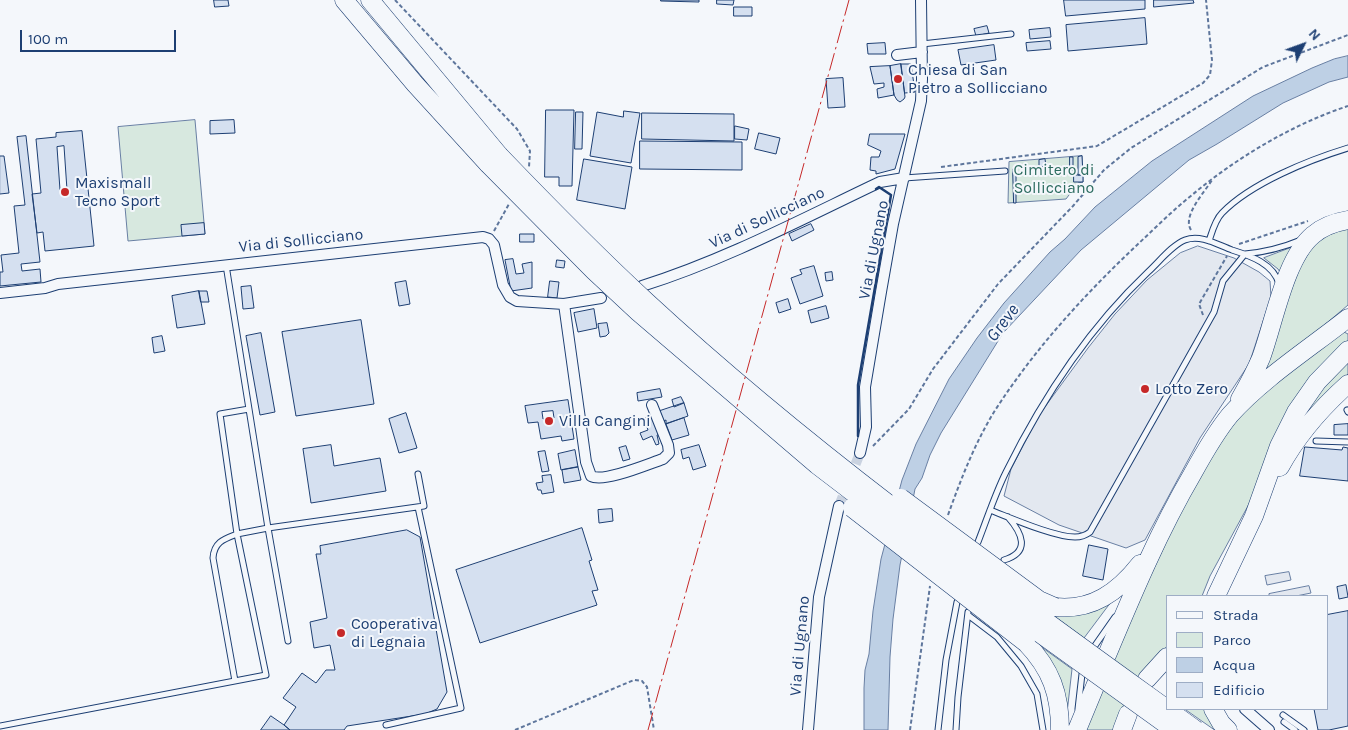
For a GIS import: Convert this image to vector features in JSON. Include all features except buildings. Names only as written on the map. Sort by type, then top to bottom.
[{"type":"highway","points":[[344,0],[416,84],[494,160],[552,210],[642,300],[824,471],[999,604],[1174,730]]},
{"type":"highway","points":[[370,0],[494,160]]},
{"type":"highway","points":[[1101,651],[1136,586],[1179,497],[1208,447],[1230,416],[1251,381],[1261,358],[1282,293],[1300,250],[1313,234],[1331,224],[1348,220]]},
{"type":"highway","points":[[642,300],[769,396],[857,466],[1038,600],[1056,607],[1075,608],[1086,606],[1116,590],[1134,572],[1153,548]]},
{"type":"highway","points":[[642,300],[783,452],[881,531],[1026,643],[1042,661],[1050,676],[1059,705],[1060,730]]},
{"type":"highway","points":[[642,300],[761,401],[918,526],[1002,590],[1166,708]]},
{"type":"highway","points":[[1230,416],[1267,381],[1348,318]]},
{"type":"highway","points":[[1206,595],[1243,516],[1296,412],[1317,382],[1348,350]]},
{"type":"highway","points":[[1218,595],[1254,516],[1288,452],[1322,408],[1348,384]]},
{"type":"highway","points":[[1254,516],[1279,446]]},
{"type":"highway","points":[[1147,679],[1166,658]]},
{"type":"highway","points":[[1077,730],[1089,679]]},
{"type":"highway","points":[[1168,710],[1196,730]]},
{"type":"highway","points":[[1214,710],[1228,730]]},
{"type":"street","name":"Via di Ugnano","points":[[860,454],[866,427],[865,391],[869,362],[893,224],[921,101],[921,0]]},
{"type":"street","points":[[897,54],[922,48]]},
{"type":"street","name":"Via di Sollicciano","points":[[642,300],[679,274],[746,246],[880,182],[904,178]]},
{"type":"street","name":"Via di Sollicciano","points":[[0,293],[44,288],[58,284],[226,264],[483,237],[490,239],[494,245],[503,285],[510,297],[518,301],[564,304],[601,298]]},
{"type":"street","points":[[564,304],[586,462],[591,476],[606,478],[663,459],[669,454],[668,445],[652,404]]},
{"type":"street","name":"Via di Ugnano","points":[[808,730],[819,598],[839,506]]},
{"type":"street","points":[[1246,710],[1270,730]]},
{"type":"lane","points":[[922,48],[1011,34]]},
{"type":"lane","points":[[1208,241],[1221,214],[1252,188],[1324,155],[1348,148]]},
{"type":"lane","points":[[904,178],[1005,171]]},
{"type":"lane","points":[[990,510],[1053,533],[1075,538],[1090,532],[1214,312],[1223,281],[1245,254],[1272,251],[1313,234]]},
{"type":"lane","points":[[978,542],[1006,473],[1035,416],[1070,362],[1092,332],[1130,290],[1173,248],[1184,240],[1196,237],[1245,254],[1272,270],[1277,276],[1282,293]]},
{"type":"lane","points":[[226,264],[268,528],[288,640]]},
{"type":"lane","points":[[0,726],[266,675],[237,534],[220,414],[249,409]]},
{"type":"lane","points":[[1316,441],[1348,442]]},
{"type":"lane","points":[[235,680],[213,558],[214,550],[219,542],[237,534],[268,528],[424,506],[418,474]]},
{"type":"lane","points":[[386,724],[462,708],[418,507]]},
{"type":"lane","points":[[1004,560],[1017,553],[1022,544],[1020,533],[1008,516]]},
{"type":"lane","points":[[938,730],[946,660],[957,602]]},
{"type":"lane","points":[[956,730],[968,607]]},
{"type":"lane","points":[[968,615],[997,637],[1021,666],[1037,694],[1043,730]]},
{"type":"lane","points":[[1283,715],[1304,730]]},
{"type":"lane","points":[[1284,722],[1295,730]]},
{"type":"path","points":[[942,167],[1098,146],[1204,83],[1210,75],[1212,60],[1206,0]]},
{"type":"path","points":[[860,454],[872,446],[909,409],[933,369],[998,284],[1073,206],[1104,170],[1131,148],[1263,67],[1348,36]]},
{"type":"path","points":[[947,520],[959,484],[979,439],[1003,399],[1037,353],[1117,264],[1192,194],[1214,178],[1296,126],[1348,106]]},
{"type":"path","points":[[1196,237],[1188,225],[1189,216],[1214,178]]},
{"type":"path","points":[[910,730],[931,580]]},
{"type":"path","points":[[515,730],[634,680],[642,681],[647,687],[654,730]]},
{"type":"green space","points":[[195,120],[205,234],[128,241],[118,127]]},
{"type":"green space","name":"Cimitero di Sollicciano","points":[[1082,156],[1083,182],[1078,183],[1066,199],[1008,203],[1009,162]]},
{"type":"green space","points":[[1348,228],[1348,305],[1255,384],[1299,269],[1314,244],[1326,236]]},
{"type":"green space","points":[[1293,247],[1283,277],[1278,269],[1264,258]]},
{"type":"green space","points":[[1340,330],[1348,334],[1348,342],[1269,467],[1210,576],[1202,595],[1166,595],[1166,647],[1141,680],[1124,708],[1117,730],[1083,730],[1137,604],[1186,500],[1222,439],[1258,394]]},
{"type":"green space","points":[[1348,361],[1348,374],[1301,421],[1312,401]]},
{"type":"green space","points":[[1114,598],[1084,638],[1043,608]]},
{"type":"green space","points":[[1029,638],[1072,669],[1066,722]]},
{"type":"green space","points":[[1186,710],[1206,710],[1219,730],[1215,730]]},
{"type":"shaded area","name":"Lotto Zero","points":[[1198,246],[1234,258],[1259,272],[1270,281],[1271,297],[1249,364],[1200,438],[1145,540],[1126,548],[1059,525],[1004,496],[1011,469],[1039,415],[1088,348],[1115,314],[1147,280],[1180,253]]},
{"type":"shaded area","points":[[1289,572],[1291,580],[1267,585],[1265,576]]},
{"type":"shaded area","points":[[1309,586],[1311,593],[1301,595],[1269,594]]},
{"type":"water","name":"Greve","points":[[1348,56],[1348,77],[1329,82],[1283,103],[1189,160],[1081,250],[1003,333],[941,433],[930,455],[922,478],[915,489],[900,565],[893,619],[888,730],[864,730],[865,670],[869,654],[873,611],[881,559],[902,480],[916,444],[949,379],[977,338],[1004,303],[1050,252],[1095,207],[1152,161],[1253,96],[1312,68],[1334,59]]},
{"type":"tunnel","points":[[839,506],[860,453]]},
{"type":"wall","points":[[858,436],[858,385],[891,195],[879,187],[876,189]]},
{"type":"power","points":[[648,730],[849,0]]},
{"type":"place","name":"Chiesa di San Pietro a Sollicciano","points":[[898,79]]},
{"type":"place","name":"Maxismall Tecno Sport","points":[[65,192]]},
{"type":"place","name":"Lotto Zero","points":[[1145,389]]},
{"type":"place","name":"Villa Cangini","points":[[549,421]]},
{"type":"place","name":"Cooperativa di Legnaia","points":[[341,633]]}]
